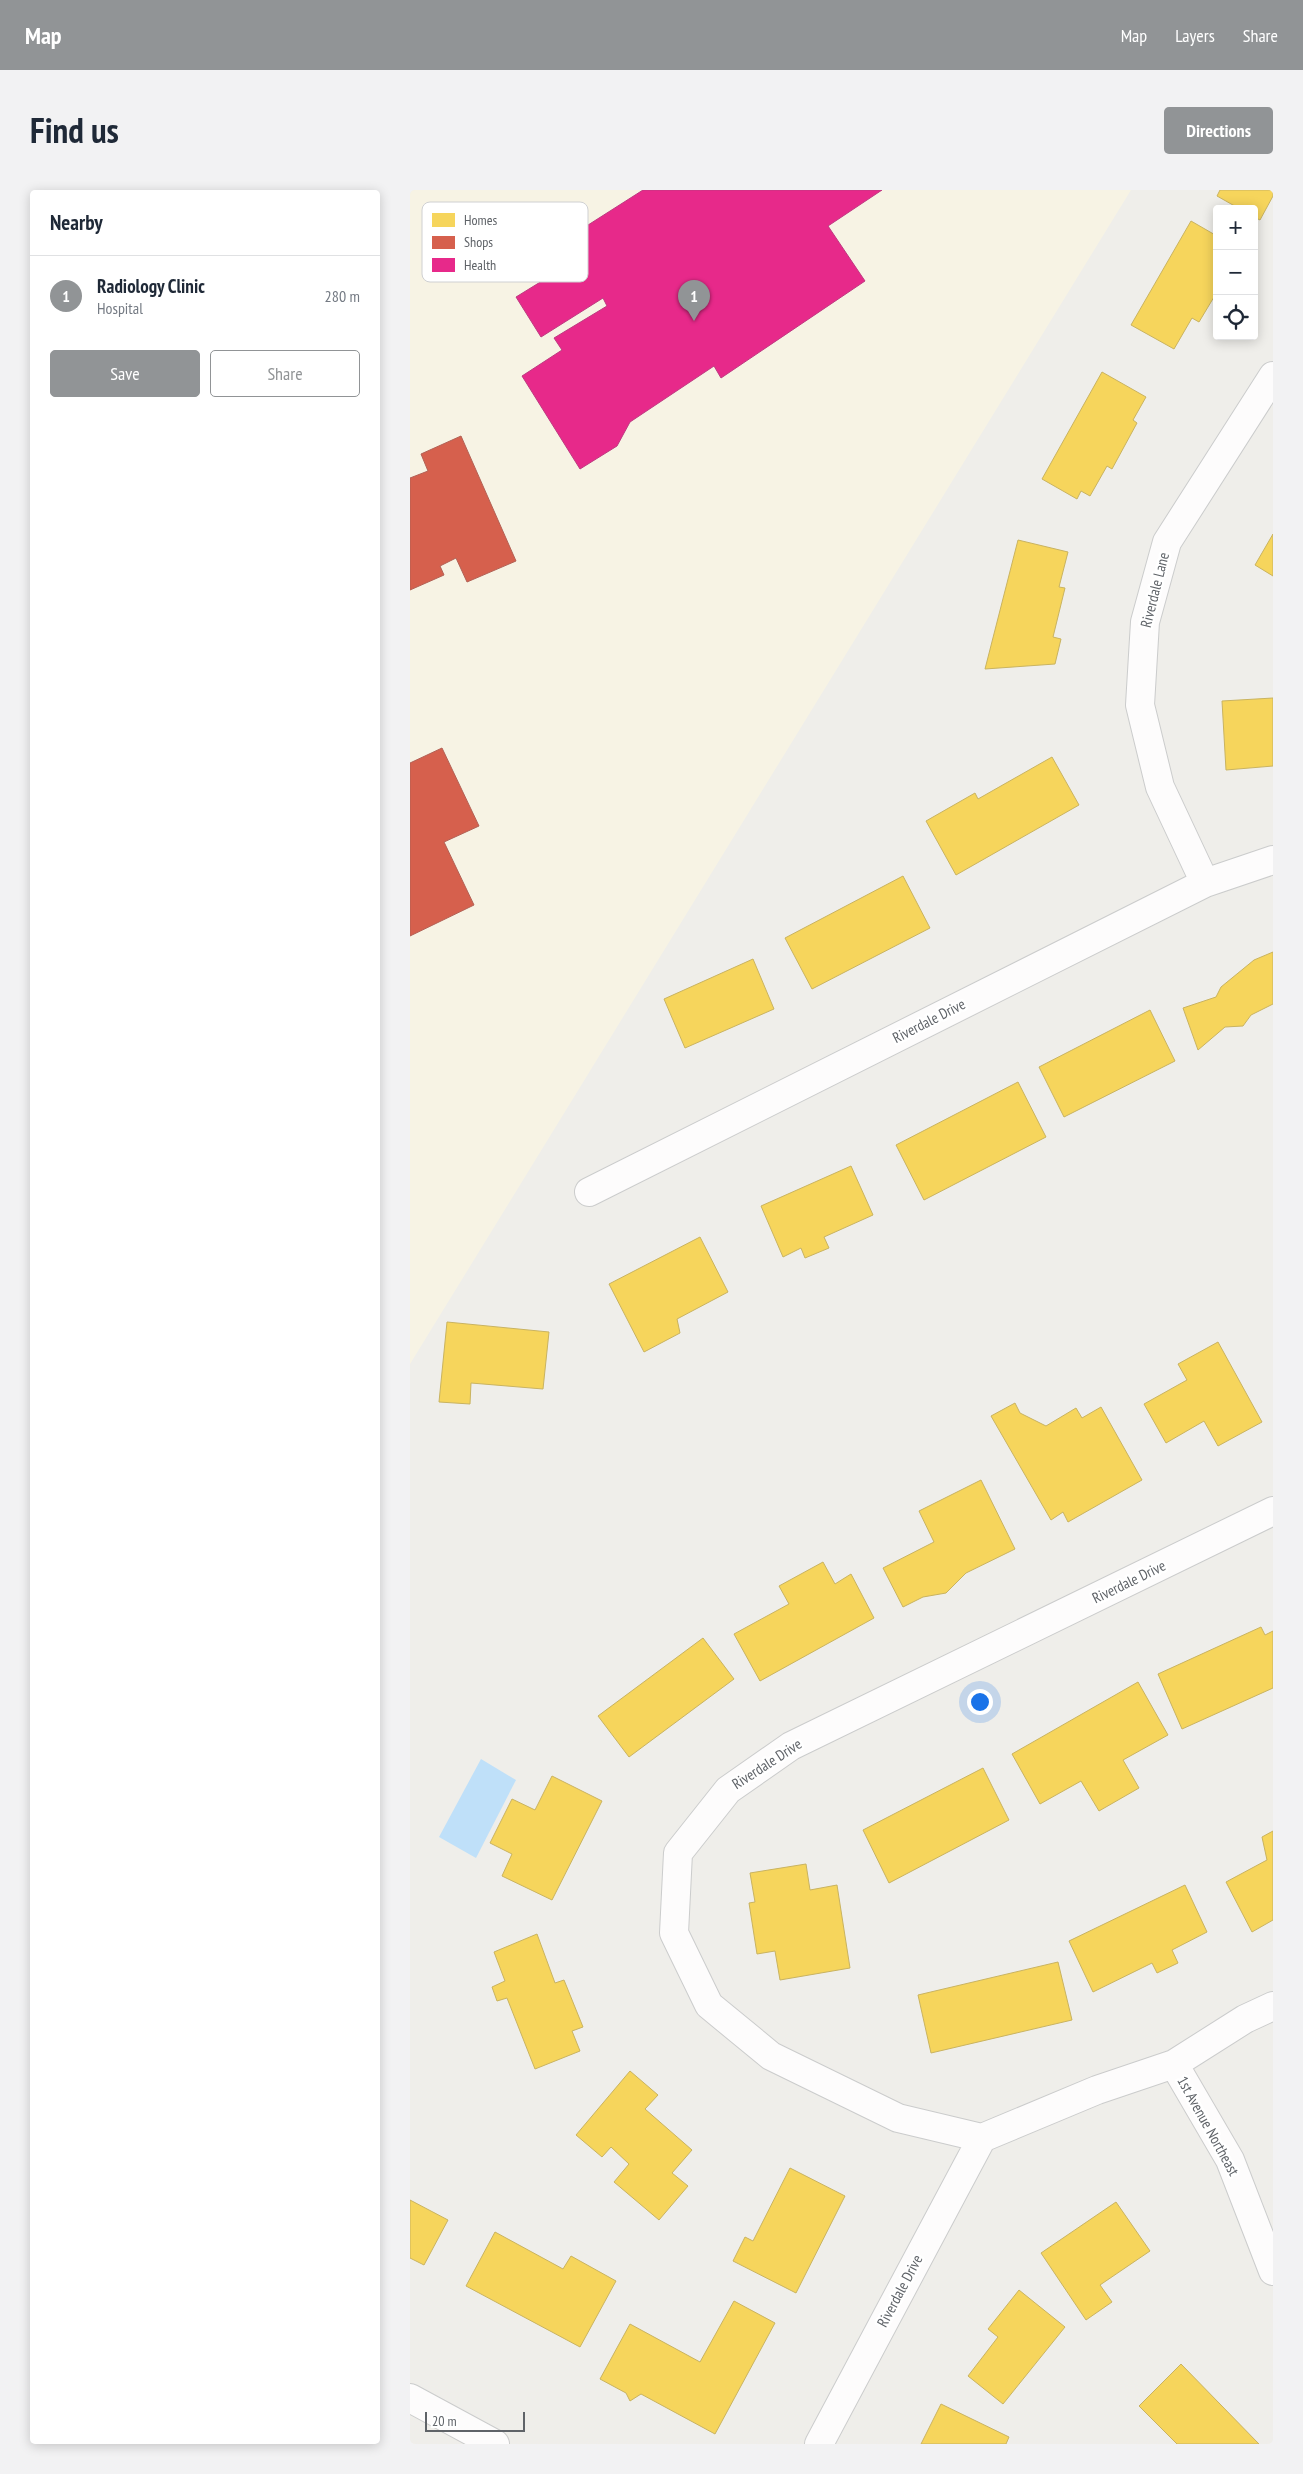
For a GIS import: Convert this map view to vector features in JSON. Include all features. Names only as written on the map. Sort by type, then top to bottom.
[{"type":"street","name":"Riverdale Lane","points":[[1205,883],[1160,787],[1140,705],[1145,622],[1167,542],[1273,376]]},
{"type":"street","name":"Riverdale Drive","points":[[589,1192],[1205,883],[1273,860]]},
{"type":"street","name":"Riverdale Drive","points":[[819,2444],[982,2138],[898,2118],[771,2056],[709,2005],[674,1933],[678,1853],[728,1790],[790,1746],[1273,1511]]},
{"type":"street","points":[[982,2138],[1097,2090],[1174,2064],[1245,2018],[1273,2006]]},
{"type":"street","name":"1st Avenue Northeast","points":[[1174,2064],[1230,2160],[1273,2272]]},
{"type":"street","points":[[410,2398],[496,2444]]},
{"type":"shaded area","points":[[410,190],[1131,190],[410,1364]]},
{"type":"water","points":[[481,1759],[516,1780],[476,1858],[439,1837]]},
{"type":"building: Homes","points":[[1220,190],[1273,190],[1273,196],[1260,220],[1258,219],[1258,205],[1233,205],[1217,196]]},
{"type":"building: Homes","points":[[1191,221],[1213,234],[1213,299],[1199,322],[1192,318],[1174,349],[1131,325]]},
{"type":"building: Homes","points":[[1102,372],[1146,397],[1133,420],[1137,423],[1112,469],[1107,466],[1090,496],[1081,491],[1077,499],[1042,479]]},
{"type":"building: Homes","points":[[1273,534],[1273,576],[1255,565]]},
{"type":"building: Homes","points":[[1018,540],[1068,552],[1059,587],[1065,588],[1053,637],[1061,639],[1055,664],[985,669]]},
{"type":"building: Homes","points":[[1273,698],[1273,766],[1226,770],[1222,701]]},
{"type":"building: Homes","points":[[1052,757],[1079,805],[956,875],[926,821],[975,793],[978,799]]},
{"type":"building: Homes","points":[[903,876],[930,928],[812,989],[785,938]]},
{"type":"building: Homes","points":[[1273,952],[1273,1004],[1251,1015],[1243,1026],[1225,1027],[1198,1050],[1183,1008],[1216,997],[1221,987],[1254,960]]},
{"type":"building: Homes","points":[[753,959],[774,1009],[685,1048],[664,999]]},
{"type":"building: Homes","points":[[1150,1010],[1175,1061],[1064,1117],[1039,1067]]},
{"type":"building: Homes","points":[[1018,1082],[1046,1137],[924,1200],[896,1145]]},
{"type":"building: Homes","points":[[851,1166],[873,1215],[824,1237],[829,1248],[805,1258],[801,1248],[783,1257],[761,1206]]},
{"type":"building: Homes","points":[[700,1237],[728,1292],[677,1319],[680,1333],[644,1352],[609,1284]]},
{"type":"building: Homes","points":[[447,1322],[549,1332],[543,1389],[471,1383],[470,1404],[439,1402]]},
{"type":"building: Homes","points":[[1218,1342],[1262,1422],[1218,1446],[1204,1421],[1166,1443],[1144,1404],[1187,1380],[1178,1364]]},
{"type":"building: Homes","points":[[1015,1403],[1020,1413],[1046,1426],[1076,1408],[1082,1418],[1101,1407],[1142,1480],[1068,1522],[1063,1512],[1051,1520],[991,1416]]},
{"type":"building: Homes","points":[[981,1480],[1015,1549],[966,1573],[946,1593],[923,1597],[903,1607],[883,1568],[934,1542],[919,1511]]},
{"type":"building: Homes","points":[[823,1562],[835,1584],[851,1574],[874,1618],[760,1681],[734,1634],[789,1604],[779,1586]]},
{"type":"building: Homes","points":[[1261,1627],[1265,1635],[1273,1631],[1273,1688],[1182,1729],[1158,1674]]},
{"type":"building: Homes","points":[[703,1638],[734,1679],[629,1757],[598,1716]]},
{"type":"building: Homes","points":[[1138,1682],[1168,1735],[1123,1760],[1139,1788],[1099,1811],[1081,1781],[1040,1804],[1012,1754]]},
{"type":"building: Homes","points":[[983,1768],[1009,1820],[889,1883],[863,1830]]},
{"type":"building: Homes","points":[[552,1776],[602,1801],[552,1900],[502,1876],[512,1854],[490,1843],[512,1799],[535,1810]]},
{"type":"building: Homes","points":[[1273,1831],[1273,1920],[1252,1932],[1226,1882],[1267,1860],[1262,1837]]},
{"type":"building: Homes","points":[[806,1864],[810,1890],[837,1885],[850,1968],[780,1980],[775,1951],[757,1954],[749,1903],[755,1902],[750,1873]]},
{"type":"building: Homes","points":[[1185,1885],[1207,1932],[1172,1950],[1178,1963],[1157,1973],[1152,1963],[1093,1992],[1069,1941]]},
{"type":"building: Homes","points":[[537,1934],[555,1983],[564,1980],[583,2027],[572,2031],[580,2051],[535,2069],[507,1998],[497,2001],[492,1987],[505,1981],[494,1952]]},
{"type":"building: Homes","points":[[1058,1962],[1072,2020],[931,2053],[918,1995]]},
{"type":"building: Homes","points":[[630,2071],[658,2095],[645,2109],[692,2150],[672,2173],[688,2186],[659,2220],[614,2182],[629,2164],[611,2147],[602,2157],[576,2135]]},
{"type":"building: Homes","points":[[790,2168],[845,2196],[796,2293],[733,2261],[745,2237],[753,2241]]},
{"type":"building: Homes","points":[[410,2200],[448,2220],[424,2265],[410,2258]]},
{"type":"building: Homes","points":[[1116,2202],[1150,2251],[1100,2285],[1112,2302],[1086,2320],[1041,2253]]},
{"type":"building: Homes","points":[[495,2232],[563,2269],[571,2256],[616,2281],[580,2347],[466,2286]]},
{"type":"building: Homes","points":[[1019,2290],[1065,2327],[1003,2404],[968,2376],[998,2337],[988,2329]]},
{"type":"building: Homes","points":[[734,2301],[775,2323],[715,2434],[641,2394],[630,2401],[626,2393],[600,2379],[630,2324],[700,2362]]},
{"type":"building: Homes","points":[[1181,2364],[1259,2444],[1177,2444],[1139,2406]]},
{"type":"building: Homes","points":[[941,2404],[1009,2437],[1006,2444],[921,2444]]},
{"type":"building: Shops","points":[[461,436],[516,561],[467,582],[456,558],[440,566],[444,575],[410,590],[410,478],[428,471],[421,454]]},
{"type":"building: Shops","points":[[442,748],[479,826],[444,842],[474,905],[410,936],[410,763]]},
{"type":"building: Health","points":[[643,190],[882,190],[828,226],[865,281],[721,378],[714,366],[630,422],[617,446],[580,469],[522,376],[562,350],[554,338],[607,306],[603,298],[541,337],[516,297],[540,282],[588,282],[588,225]]},
{"type":"place","name":"Radiology Clinic","points":[[694,321]]}]
